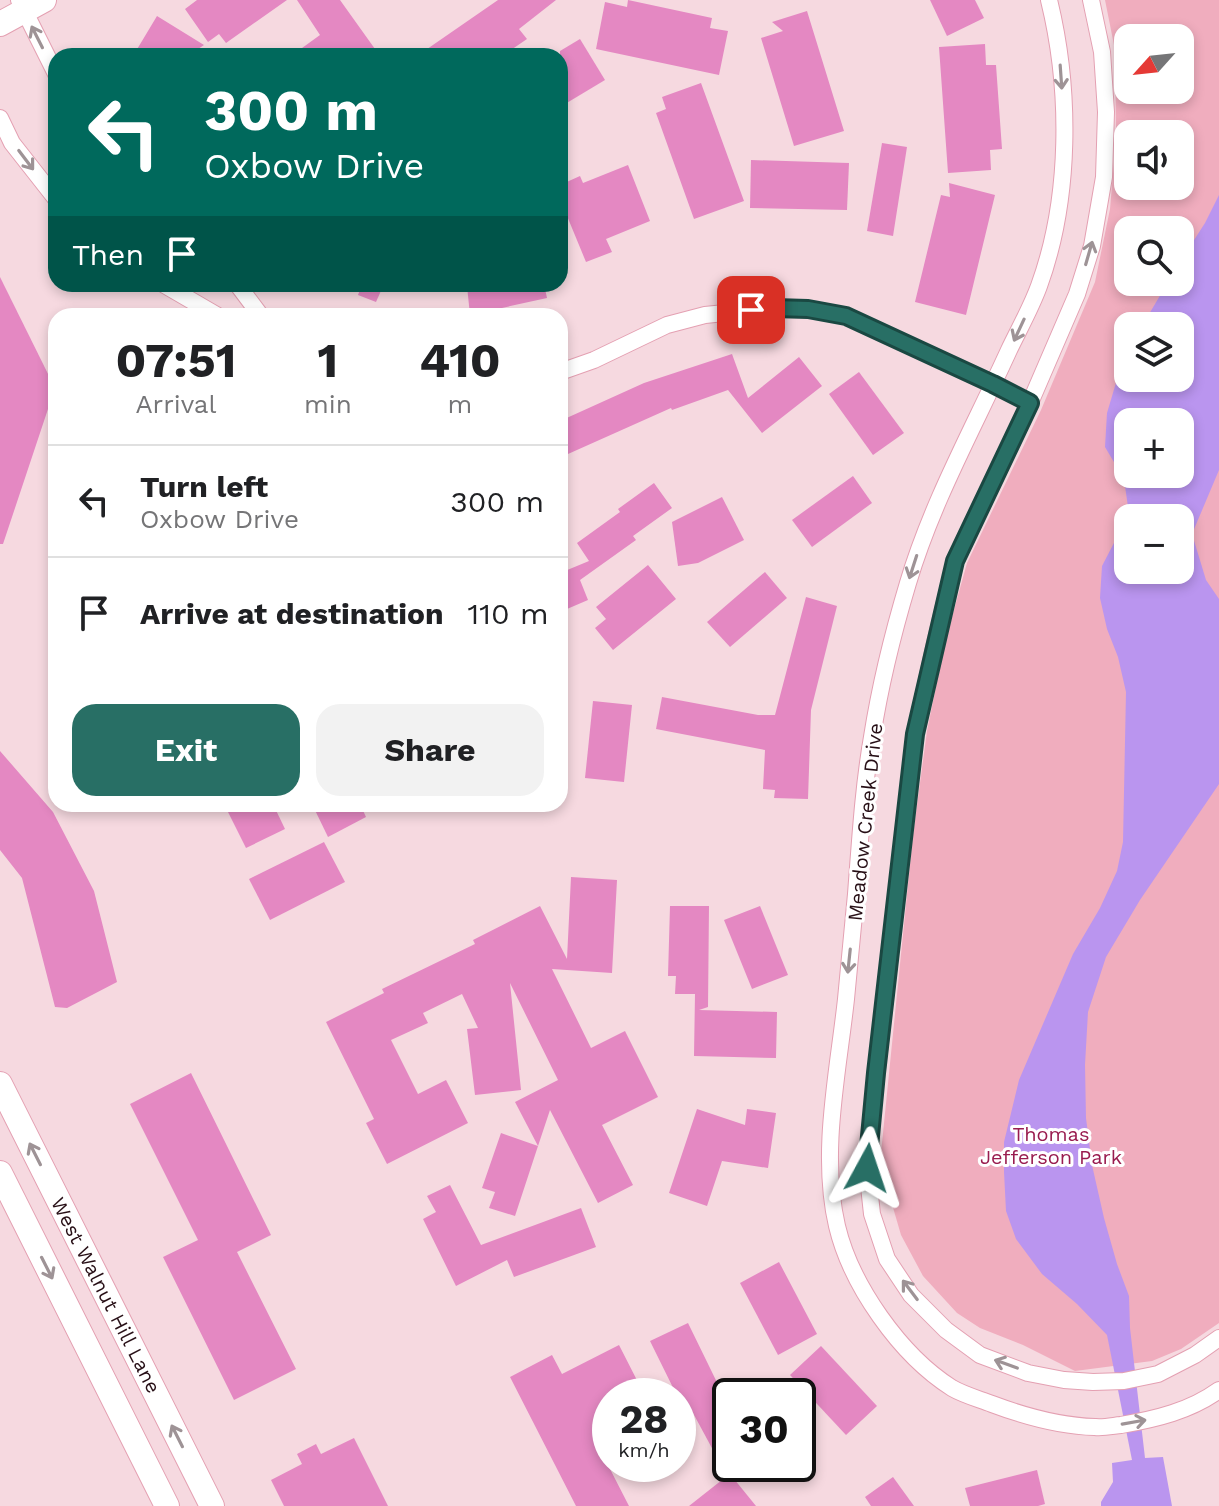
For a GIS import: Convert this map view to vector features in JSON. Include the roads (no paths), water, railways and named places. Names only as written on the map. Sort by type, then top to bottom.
[{"type":"main road","points":[[0,24],[29,4]]},
{"type":"main road","name":"West Walnut Hill Lane","points":[[0,1084],[212,1506]]},
{"type":"main road","name":"West Walnut Hill Lane","points":[[0,1173],[167,1506]]},
{"type":"street","name":"Meadow Creek Drive","points":[[1049,0],[1060,56],[1064,116],[1062,189],[1039,286],[924,535],[894,633],[872,737],[834,1107],[830,1159],[833,1204],[843,1246],[864,1293],[916,1359],[935,1377],[957,1391],[1012,1412],[1098,1428],[1169,1416],[1206,1400],[1219,1390]]},
{"type":"street","name":"Meadow Creek Drive","points":[[1091,0],[1102,52],[1106,112],[1104,177],[1092,246],[1077,294],[1030,403],[955,561],[915,734],[867,1168],[872,1214],[887,1259],[911,1295],[946,1330],[980,1355],[1028,1373],[1064,1380],[1124,1381],[1158,1374],[1195,1355],[1219,1338]]},
{"type":"street","points":[[29,4],[48,53]]},
{"type":"street","points":[[0,118],[12,143],[48,189]]},
{"type":"street","points":[[177,292],[204,308]]},
{"type":"street","points":[[568,369],[667,325],[705,315],[774,308],[808,309],[846,316],[1030,403]]},
{"type":"park label","name":"Thomas Jefferson Park","points":[[1051,1146]]}]
